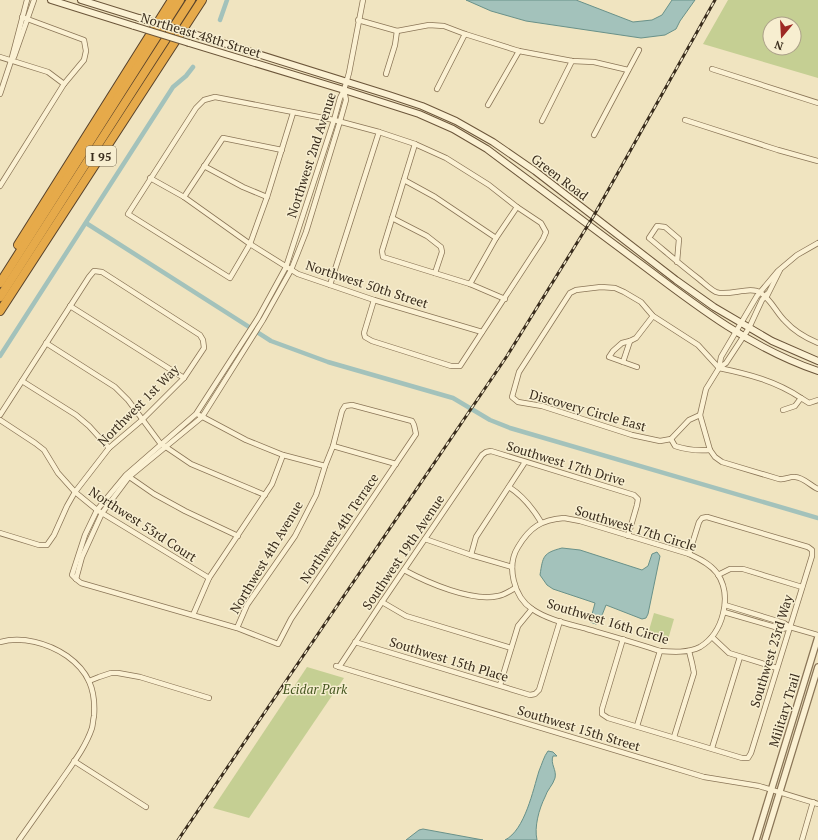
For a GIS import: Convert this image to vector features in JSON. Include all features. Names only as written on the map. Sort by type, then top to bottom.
[{"type":"highway","name":"I 95","points":[[0,273],[172,0]]},
{"type":"highway","points":[[0,283],[180,0]]},
{"type":"highway","points":[[0,297],[191,0]]},
{"type":"highway","name":"I 95","points":[[0,311],[202,0]]},
{"type":"main road","name":"Northeast 48th Street","points":[[51,0],[344,90]]},
{"type":"main road","name":"Northeast 48th Street","points":[[81,0],[347,82]]},
{"type":"main road","name":"Green Road","points":[[347,82],[422,106],[456,121],[493,142],[535,171],[676,280],[714,307],[748,328],[779,344],[818,361]]},
{"type":"main road","name":"Green Road","points":[[344,90],[419,114],[453,129],[488,149],[698,306],[736,332],[785,358],[818,371]]},
{"type":"street","points":[[0,94],[27,0]]},
{"type":"street","points":[[10,61],[13,59],[34,0]]},
{"type":"street","points":[[344,90],[354,50],[358,20],[363,0]]},
{"type":"street","points":[[0,186],[64,84],[84,60],[86,51],[84,40],[22,17]]},
{"type":"street","points":[[358,20],[397,31],[429,25],[444,26],[465,34],[519,50],[572,60],[594,62],[628,70]]},
{"type":"street","points":[[386,74],[396,45],[397,31]]},
{"type":"street","points":[[437,89],[465,34]]},
{"type":"street","points":[[488,105],[519,50]]},
{"type":"street","points":[[594,135],[639,50]]},
{"type":"street","points":[[0,57],[48,72],[64,84]]},
{"type":"street","points":[[542,121],[572,60]]},
{"type":"street","points":[[712,69],[818,103]]},
{"type":"street","name":"Northwest 2nd Avenue","points":[[76,580],[72,575],[85,535],[97,510],[160,443],[196,414],[256,321],[286,267],[340,98],[344,90]]},
{"type":"street","name":"Northwest 2nd Avenue","points":[[76,580],[82,557],[102,513],[128,476],[202,417],[251,340],[291,270],[306,232],[340,121],[346,100],[344,90]]},
{"type":"street","points":[[293,113],[267,197],[250,244],[230,278],[128,214],[196,108],[204,100],[215,98],[340,121],[415,144],[446,158],[489,185],[517,207],[541,223],[546,232],[505,299],[460,366],[451,366],[372,341],[365,337],[364,333],[374,300]]},
{"type":"street","points":[[685,120],[778,150],[818,161]]},
{"type":"street","points":[[330,286],[379,132]]},
{"type":"street","points":[[184,197],[223,138],[282,150]]},
{"type":"street","points":[[415,144],[382,251],[383,257],[470,284],[505,299]]},
{"type":"street","points":[[204,166],[243,187],[267,197]]},
{"type":"street","name":"Northwest 50th Street","points":[[150,178],[184,197],[250,244],[298,274],[374,300],[482,332]]},
{"type":"street","points":[[404,180],[435,197],[496,238]]},
{"type":"street","points":[[470,284],[496,238],[517,207]]},
{"type":"street","points":[[392,218],[427,236],[441,247],[442,252],[435,273]]},
{"type":"street","points":[[677,262],[679,239],[665,227],[657,226],[649,238],[677,262],[717,292],[726,293],[746,290],[760,292],[766,296],[784,321],[796,332],[806,338],[818,342]]},
{"type":"street","points":[[818,243],[797,255],[782,267],[760,292],[721,357],[719,368],[706,389],[700,415],[710,450],[715,457],[722,462],[779,479],[786,480],[794,476],[803,479],[818,489]]},
{"type":"street","points":[[719,368],[726,363],[748,328],[782,267]]},
{"type":"street","name":"Northwest 1st Way","points":[[0,533],[39,545],[47,545],[54,535],[75,492],[109,448],[142,420],[184,378],[204,348],[203,340],[200,335],[102,272],[94,271],[88,277],[70,306]]},
{"type":"street","name":"Discovery Circle East","points":[[671,439],[660,441],[632,435],[542,406],[518,402],[512,397],[519,372],[570,292],[588,288],[615,288],[641,302],[653,316],[698,345],[719,368]]},
{"type":"street","points":[[0,414],[70,306],[184,378]]},
{"type":"street","points":[[637,367],[609,357],[622,342],[630,341],[636,338],[653,316]]},
{"type":"street","points":[[623,362],[630,341]]},
{"type":"street","points":[[46,343],[115,387],[128,400],[160,443],[191,464],[265,495]]},
{"type":"street","points":[[719,368],[755,376],[771,382],[809,403],[818,400]]},
{"type":"street","points":[[22,381],[76,415],[89,426],[109,448]]},
{"type":"street","points":[[783,410],[795,406],[801,398]]},
{"type":"street","name":"Northwest 4th Terrace","points":[[237,628],[278,644],[290,619],[416,434],[412,421],[352,405],[345,406]]},
{"type":"street","name":"Northwest 4th Avenue","points":[[237,628],[246,605],[295,536],[316,495],[333,446],[342,411],[345,406]]},
{"type":"street","points":[[196,414],[246,440],[283,455],[325,466]]},
{"type":"street","points":[[700,415],[689,420],[671,439],[675,446],[685,450],[696,452],[710,450]]},
{"type":"street","name":"Northwest 53rd Court","points":[[0,420],[44,450],[58,473],[75,492],[97,510],[209,578]]},
{"type":"street","points":[[333,446],[396,464]]},
{"type":"street","name":"Southwest 17th Drive","points":[[486,452],[491,451],[634,495],[638,499],[628,536]]},
{"type":"street","name":"Southwest 19th Avenue","points":[[337,667],[482,455],[486,452]]},
{"type":"street","points":[[193,615],[209,578],[272,484],[283,455]]},
{"type":"street","points":[[471,555],[476,537],[525,462]]},
{"type":"street","points":[[128,476],[154,494],[185,511],[238,536]]},
{"type":"street","points":[[509,487],[520,494],[541,522]]},
{"type":"street","name":"Southwest 23rd Way","points":[[689,554],[699,522],[702,518],[707,517],[808,547],[812,550],[812,556],[751,753],[748,758],[742,758],[712,748]]},
{"type":"street","name":"Southwest 17th Circle","points":[[512,567],[514,553],[529,530],[541,522],[564,518],[689,554],[701,559],[718,575],[724,595],[725,605]]},
{"type":"street","points":[[424,539],[512,567]]},
{"type":"street","name":"Southwest 16th Circle","points":[[512,567],[515,588],[523,600],[532,609],[560,621],[660,651],[689,651],[700,647],[712,637],[718,628],[725,605]]},
{"type":"street","points":[[718,575],[730,569],[743,569],[802,587]]},
{"type":"street","points":[[404,570],[422,580],[468,595],[483,597],[499,596],[515,588]]},
{"type":"street","points":[[76,580],[237,628]]},
{"type":"street","points":[[382,602],[406,616],[511,648]]},
{"type":"street","points":[[725,605],[784,623],[790,627],[818,636]]},
{"type":"street","points":[[500,685],[518,626],[532,609]]},
{"type":"street","points":[[724,612],[782,629],[790,627]]},
{"type":"street","name":"Southwest 15th Place","points":[[355,642],[530,695],[535,694],[539,690],[560,621]]},
{"type":"street","name":"Military Trail","points":[[756,840],[818,636]]},
{"type":"street","points":[[712,637],[729,653],[777,668]]},
{"type":"street","points":[[623,639],[602,709],[602,714],[608,718],[712,748],[740,657]]},
{"type":"street","points":[[0,642],[24,640],[41,643],[60,652],[77,663],[89,681],[94,693],[92,726],[84,746],[19,840]]},
{"type":"street","points":[[637,726],[660,651]]},
{"type":"street","points":[[674,737],[694,673],[689,651]]},
{"type":"street","name":"Southwest 15th Street","points":[[337,667],[704,777],[780,792],[816,803]]},
{"type":"street","name":"Military Trail","points":[[765,840],[818,667]]},
{"type":"street","points":[[89,681],[99,676],[118,673],[140,677],[209,698]]},
{"type":"street","points":[[74,761],[146,807]]},
{"type":"street","points":[[802,840],[816,803]]},
{"type":"green space","points":[[728,0],[818,0],[818,78],[703,44]]},
{"type":"green space","points":[[654,613],[674,619],[667,643],[647,637]]},
{"type":"green space","name":"Ecidar Park","points":[[307,667],[344,678],[249,818],[213,808]]},
{"type":"water","points":[[466,0],[576,0],[633,22],[652,20],[662,15],[672,0],[695,0],[676,29],[665,35],[641,38],[526,21],[491,11]]},
{"type":"water","points":[[562,548],[580,550],[642,570],[648,566],[652,554],[657,552],[660,556],[646,618],[642,619],[606,605],[599,623],[596,624],[590,622],[595,603],[553,589],[547,585],[540,575],[545,556]]},
{"type":"water","points":[[548,751],[553,752],[557,756],[553,756],[552,759],[555,778],[546,794],[539,812],[536,829],[537,840],[505,840],[518,828],[523,819],[531,799],[539,771]]},
{"type":"water","points":[[423,829],[483,840],[406,840],[419,830]]},
{"type":"waterway","points":[[220,20],[227,0]]},
{"type":"waterway","points":[[0,356],[173,87],[186,76],[193,67]]},
{"type":"waterway","points":[[86,223],[271,341],[328,362],[453,398],[490,420],[510,428],[818,518]]},
{"type":"railway","points":[[178,840],[507,356],[593,217],[715,0]]}]
